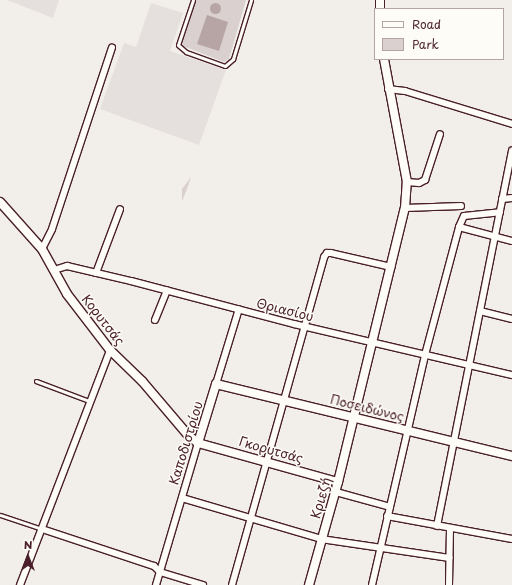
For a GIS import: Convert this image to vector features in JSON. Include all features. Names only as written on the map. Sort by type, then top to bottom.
[{"type":"street","points":[[42,249],[52,229],[112,48]]},
{"type":"street","name":"Κριεζή","points":[[309,585],[321,539],[336,492],[353,417],[406,208],[407,182],[388,89],[384,60]]},
{"type":"street","points":[[388,89],[404,91],[512,124]]},
{"type":"street","points":[[407,182],[419,183],[425,180],[440,134]]},
{"type":"street","points":[[437,526],[455,442],[468,365],[497,237],[502,199],[512,150]]},
{"type":"street","points":[[502,199],[512,198]]},
{"type":"street","name":"Κορυτσάς","points":[[0,202],[42,249],[74,304],[110,350],[142,381],[188,435],[198,443]]},
{"type":"street","points":[[406,208],[461,206]]},
{"type":"street","points":[[96,273],[120,209]]},
{"type":"street","points":[[372,585],[424,355],[459,227],[464,216],[500,212]]},
{"type":"street","points":[[459,227],[512,241]]},
{"type":"street","points":[[232,585],[285,401],[304,326],[327,253],[391,267]]},
{"type":"street","name":"Θριασίου","points":[[54,270],[67,266],[167,290],[304,326],[512,375]]},
{"type":"street","points":[[155,320],[167,290]]},
{"type":"street","name":"Καποδιστρίου","points":[[156,585],[239,309]]},
{"type":"street","points":[[480,311],[512,318]]},
{"type":"street","points":[[20,585],[89,401],[110,350]]},
{"type":"street","name":"Ποσειδώνος","points":[[216,384],[512,456]]},
{"type":"street","name":"Γκορυτσάς","points":[[198,443],[338,482]]},
{"type":"street","points":[[336,492],[390,507]]},
{"type":"street","points":[[182,498],[250,520],[321,539],[380,549],[450,558]]},
{"type":"street","points":[[388,516],[450,529],[512,539]]},
{"type":"street","points":[[42,529],[154,566],[160,572],[203,585]]},
{"type":"street","points":[[449,585],[450,529]]},
{"type":"lane","points":[[193,0],[178,45],[186,52],[225,66],[233,59],[251,0]]},
{"type":"lane","points":[[36,381],[89,401]]},
{"type":"lane","points":[[0,515],[42,529]]},
{"type":"shaded area","points":[[7,0],[59,0],[53,18]]},
{"type":"shaded area","points":[[215,2],[219,4],[221,8],[219,12],[215,14],[211,12],[209,8],[211,4]]},
{"type":"shaded area","points":[[151,3],[183,13],[170,51],[226,70],[199,145],[100,109],[124,43],[136,47]]},
{"type":"shaded area","points":[[207,15],[228,22],[219,51],[197,44]]},
{"type":"green space","points":[[194,0],[246,0],[229,59],[224,62],[183,46],[181,40]]},
{"type":"green space","points":[[191,177],[187,189],[182,201],[182,189]]}]
